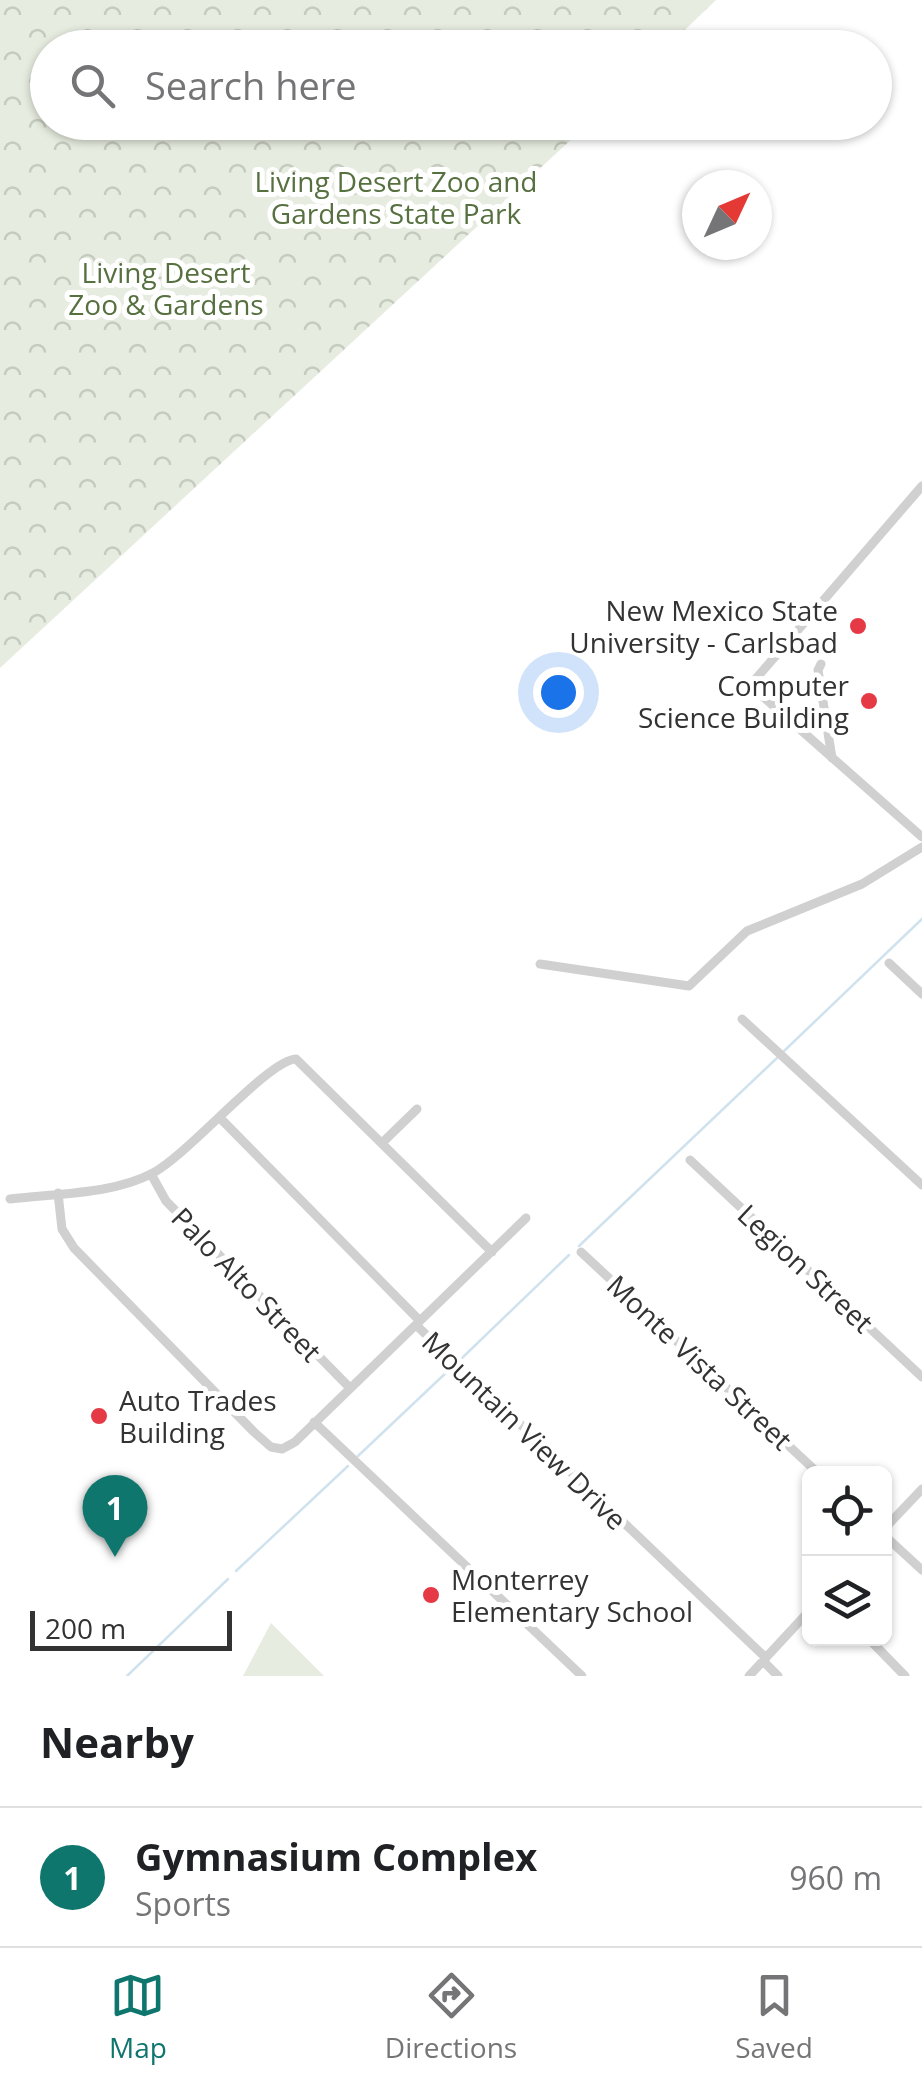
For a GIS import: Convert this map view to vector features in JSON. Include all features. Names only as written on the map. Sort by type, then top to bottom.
[{"type":"street","points":[[922,486],[754,681],[758,693],[922,837]]},
{"type":"street","points":[[821,664],[818,670],[832,758]]},
{"type":"street","points":[[540,964],[689,986],[747,931],[862,884],[922,847]]},
{"type":"street","points":[[889,964],[922,994]]},
{"type":"street","points":[[742,1018],[922,1185]]},
{"type":"street","points":[[10,1199],[121,1184],[151,1174],[189,1148],[277,1066],[296,1059],[492,1252]]},
{"type":"street","points":[[383,1142],[417,1108]]},
{"type":"street","name":"Mountain View Drive","points":[[221,1118],[418,1323],[778,1676]]},
{"type":"street","name":"Legion Street","points":[[690,1160],[922,1377]]},
{"type":"street","name":"Palo Alto Street","points":[[151,1174],[166,1201],[350,1388]]},
{"type":"street","points":[[58,1193],[62,1228],[74,1248],[254,1432],[271,1446],[282,1449],[526,1218]]},
{"type":"street","name":"Monte Vista Street","points":[[581,1252],[810,1466]]},
{"type":"street","points":[[314,1422],[582,1676]]},
{"type":"street","points":[[892,1523],[922,1488]]},
{"type":"street","points":[[892,1540],[922,1570]]},
{"type":"street","points":[[749,1676],[802,1619]]},
{"type":"street","points":[[876,1646],[904,1676]]},
{"type":"green space","name":"Living Desert Zoo & Gardens","points":[[0,0],[716,0],[685,30],[30,30],[30,140],[571,140],[0,668]]},
{"type":"green space","points":[[271,1623],[324,1676],[243,1676]]},
{"type":"waterway","points":[[783,1052],[922,919]]},
{"type":"waterway","points":[[579,1246],[777,1058]]},
{"type":"waterway","points":[[461,1359],[569,1255]]},
{"type":"waterway","points":[[358,1456],[450,1369]]},
{"type":"waterway","points":[[236,1571],[348,1466]]},
{"type":"waterway","points":[[127,1676],[228,1579]]},
{"type":"place","name":"New Mexico State University - Carlsbad","points":[[858,626]]},
{"type":"place","name":"Computer Science Building","points":[[869,701]]},
{"type":"place","name":"Auto Trades Building","points":[[99,1416]]},
{"type":"place","name":"Gymnasium Complex","points":[[115,1557]]},
{"type":"place","name":"Monterrey Elementary School","points":[[431,1595]]},
{"type":"park label","name":"Living Desert Zoo and Gardens State Park","points":[[396,197]]}]
